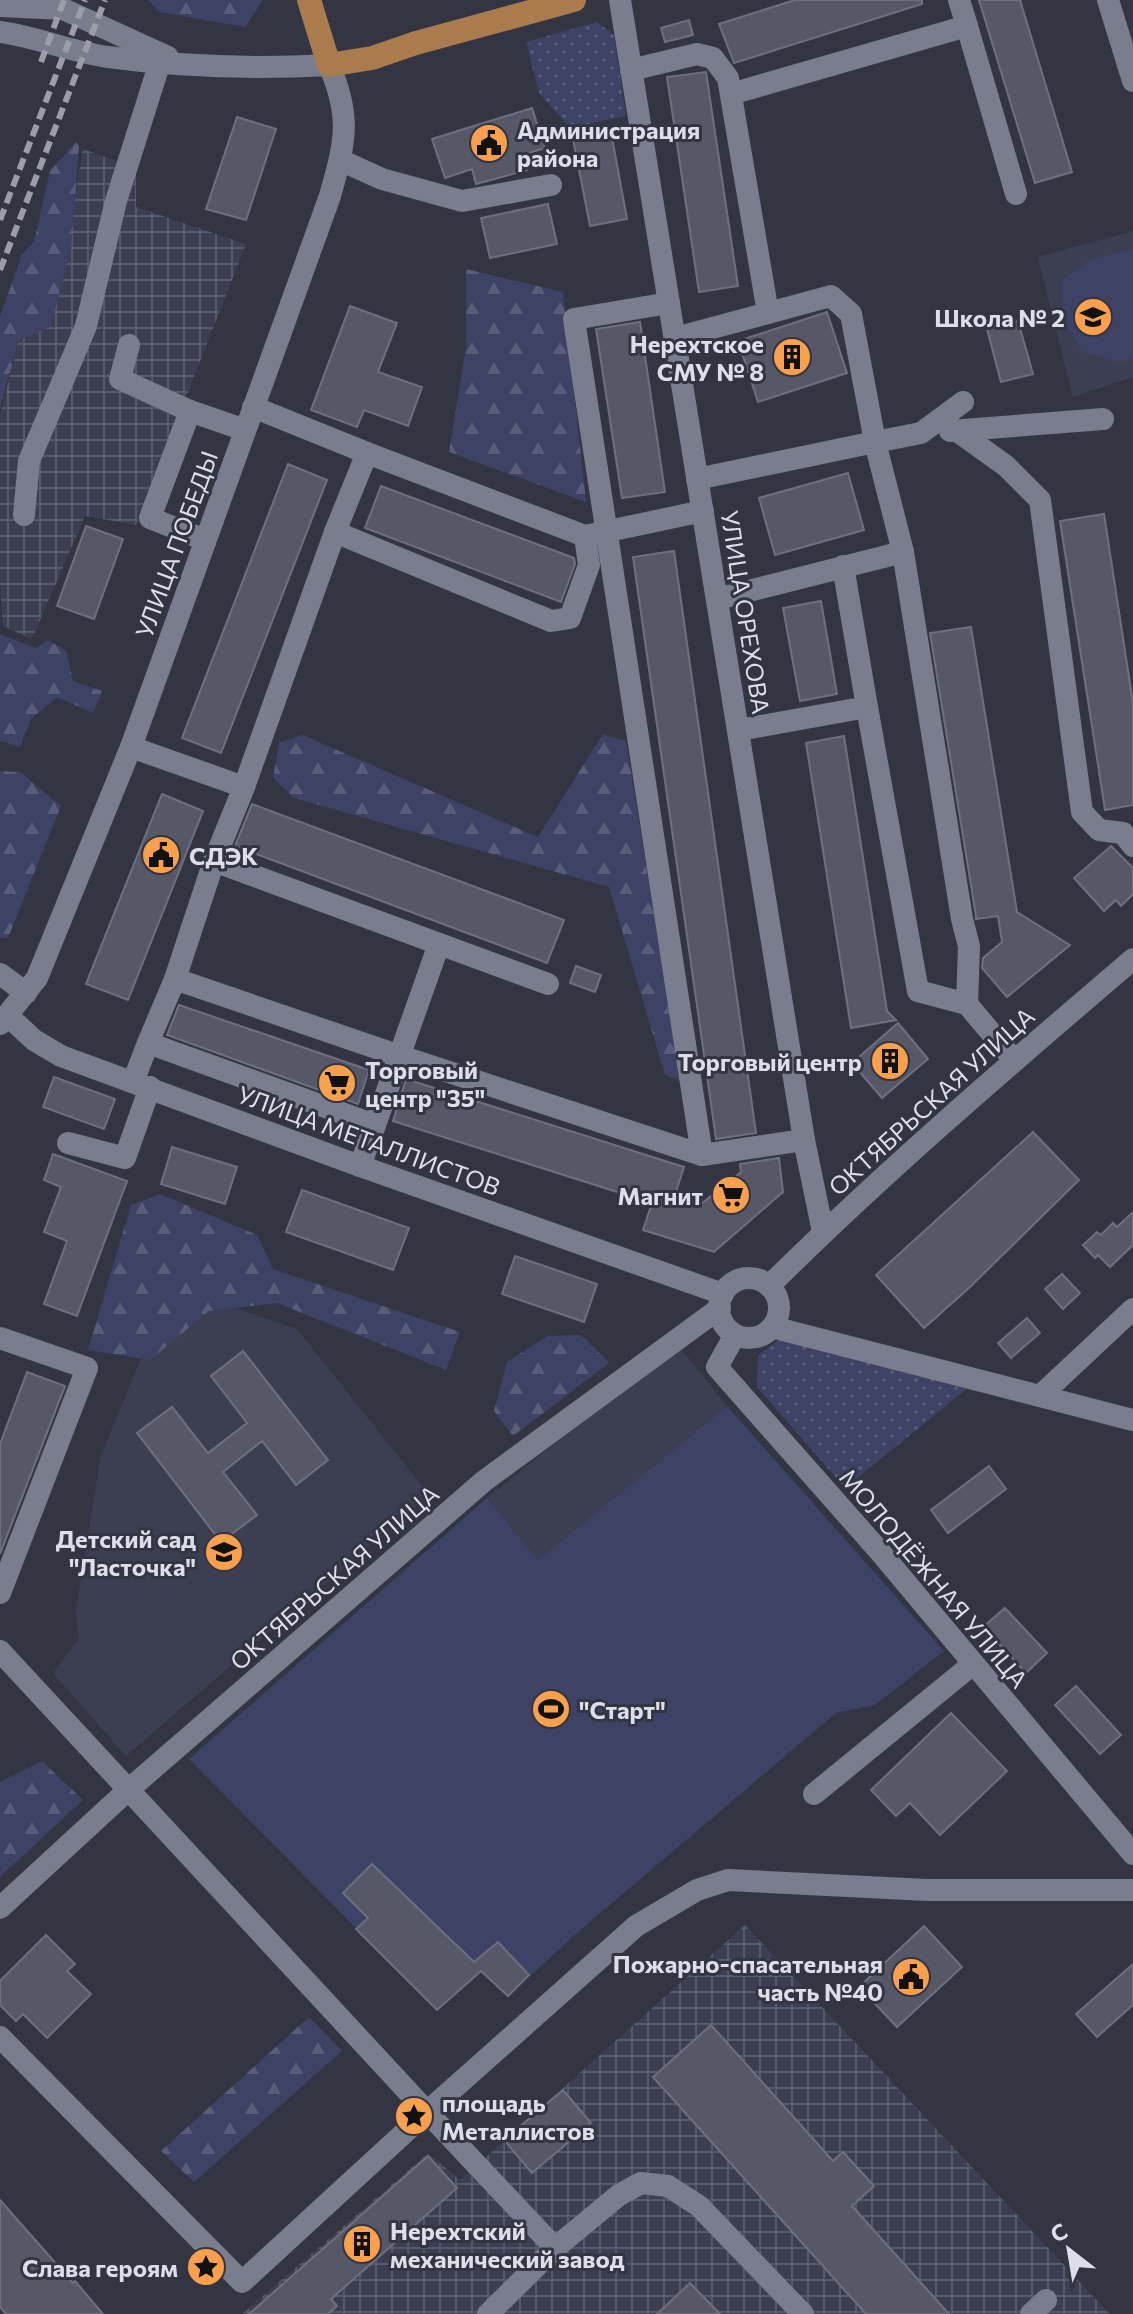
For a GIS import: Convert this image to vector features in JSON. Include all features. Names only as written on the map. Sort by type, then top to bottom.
[{"type":"main road","points":[[309,0],[329,65],[372,58],[565,1]]},
{"type":"street","name":"УЛИЦА ОРЕХОВА","points":[[620,0],[804,1140],[823,1232]]},
{"type":"street","points":[[959,0],[1016,194]]},
{"type":"street","points":[[1108,0],[1133,81]]},
{"type":"street","points":[[0,6],[63,9],[187,65]]},
{"type":"street","points":[[731,94],[967,26]]},
{"type":"street","points":[[0,32],[31,36],[104,57],[269,69],[329,65]]},
{"type":"street","points":[[631,70],[697,54],[713,58],[728,78],[768,313]]},
{"type":"street","points":[[24,515],[29,461],[86,326],[116,201],[160,62]]},
{"type":"street","name":"УЛИЦА ПОБЕДЫ","points":[[4,1020],[37,978],[131,747],[330,196],[340,160],[346,117],[341,93],[329,65]]},
{"type":"street","points":[[340,160],[382,179],[462,201],[551,185]]},
{"type":"street","points":[[675,338],[831,296],[851,314],[875,442],[903,552],[962,919],[969,946],[967,1004]]},
{"type":"street","points":[[669,303],[574,319],[596,534],[702,1155]]},
{"type":"street","points":[[129,345],[120,379],[190,411],[245,430]]},
{"type":"street","points":[[921,433],[963,402]]},
{"type":"street","points":[[253,407],[367,453],[596,534],[703,511]]},
{"type":"street","points":[[190,411],[150,518],[205,540]]},
{"type":"street","points":[[697,479],[921,433],[1103,419]]},
{"type":"street","points":[[956,430],[1006,466],[1040,500],[1082,812],[1099,830],[1123,833],[1133,846]]},
{"type":"street","points":[[68,1143],[125,1158],[148,1043],[175,979],[214,861],[367,453]]},
{"type":"street","points":[[335,532],[551,621],[570,618],[589,565],[596,534]]},
{"type":"street","points":[[717,599],[903,552]]},
{"type":"street","points":[[843,566],[918,991],[967,1004],[1014,1060]]},
{"type":"street","points":[[739,730],[867,707]]},
{"type":"street","points":[[131,747],[244,787]]},
{"type":"street","points":[[214,861],[548,984]]},
{"type":"street","points":[[360,1166],[439,944]]},
{"type":"street","name":"ОКТЯБРЬСКАЯ УЛИЦА","points":[[769,1286],[823,1232],[1014,1060],[1133,959]]},
{"type":"street","points":[[0,974],[26,993]]},
{"type":"street","points":[[175,979],[702,1155],[804,1140]]},
{"type":"street","name":"УЛИЦА МЕТАЛЛИСТОВ","points":[[4,1020],[61,1056],[721,1301]]},
{"type":"street","points":[[148,1043],[375,1125]]},
{"type":"street","points":[[744,1279],[761,1281],[769,1286],[775,1293],[779,1310],[772,1327],[755,1337],[735,1335],[723,1323],[721,1301],[728,1287],[744,1279]]},
{"type":"street","name":"ОКТЯБРЬСКАЯ УЛИЦА","points":[[0,1908],[127,1791],[484,1481],[721,1301]]},
{"type":"street","points":[[1040,1396],[1133,1309]]},
{"type":"street","points":[[772,1327],[1133,1420]]},
{"type":"street","name":"МОЛОДЁЖНАЯ УЛИЦА","points":[[735,1335],[717,1367],[881,1553],[1133,1854]]},
{"type":"street","points":[[0,1338],[87,1368],[0,1593]]},
{"type":"street","points":[[0,1651],[555,2248]]},
{"type":"street","points":[[814,1794],[973,1664]]},
{"type":"street","points":[[0,2037],[242,2282],[636,1926],[697,1890],[728,1880],[927,1890],[1133,1890]]},
{"type":"street","points":[[488,2314],[555,2248],[619,2195],[641,2183],[668,2186],[699,2206],[803,2314]]},
{"type":"shaded area","points":[[83,149],[136,168],[136,207],[246,244],[136,525],[85,516],[32,639],[3,626],[0,584],[0,415],[19,340],[71,219]]},
{"type":"shaded area","name":"Школа № 2","points":[[1133,231],[1133,377],[1073,397],[1038,257]]},
{"type":"shaded area","name":"Детский сад \"Ласточка\"","points":[[223,1291],[238,1309],[297,1329],[429,1495],[126,1756],[53,1673],[78,1640],[76,1609],[101,1455],[157,1320]]},
{"type":"shaded area","points":[[677,1344],[727,1406],[538,1560],[487,1498]]},
{"type":"shaded area","name":"Нерехтский механический завод","points":[[745,1925],[1110,2314],[242,2314],[428,2153],[460,2180]]},
{"type":"green space","points":[[148,0],[263,0],[245,27],[159,12]]},
{"type":"green space","points":[[597,22],[614,35],[626,116],[570,128],[539,93],[526,42]]},
{"type":"green space","points":[[76,142],[79,145],[71,250],[50,327],[19,340],[0,408],[0,317],[22,254],[34,242],[50,171]]},
{"type":"green space","points":[[1133,249],[1133,359],[1119,362],[1082,352],[1063,318],[1062,281],[1090,260]]},
{"type":"green space","points":[[466,269],[563,292],[586,502],[449,452],[466,347]]},
{"type":"green space","points":[[0,634],[36,648],[47,640],[66,650],[73,681],[102,691],[93,713],[57,697],[31,719],[20,747],[0,741]]},
{"type":"green space","points":[[603,734],[626,741],[681,1081],[665,1075],[609,887],[294,798],[273,778],[279,743],[302,735],[538,837]]},
{"type":"green space","points":[[0,771],[20,772],[61,806],[8,938],[0,938]]},
{"type":"green space","points":[[160,1194],[257,1235],[273,1269],[460,1332],[446,1370],[277,1303],[209,1311],[150,1360],[88,1350],[131,1205]]},
{"type":"green space","points":[[581,1335],[609,1363],[513,1436],[494,1411],[507,1362],[548,1336]]},
{"type":"green space","points":[[786,1335],[974,1383],[845,1488],[757,1387],[758,1355]]},
{"type":"green space","name":"\"Старт\"","points":[[727,1406],[944,1651],[875,1705],[836,1713],[585,1926],[508,1996],[481,1971],[437,2010],[189,1759],[487,1498],[538,1560]]},
{"type":"green space","points":[[42,1761],[83,1800],[0,1877],[0,1782]]},
{"type":"green space","points":[[309,2017],[342,2051],[194,2182],[161,2151]]},
{"type":"building","points":[[795,0],[922,0],[922,4],[734,63],[719,24]]},
{"type":"building","points":[[979,0],[1020,0],[1072,172],[1035,183]]},
{"type":"building","points":[[689,20],[693,35],[665,42],[661,28]]},
{"type":"building","points":[[706,72],[738,286],[699,292],[667,77]]},
{"type":"building","name":"Администрация района","points":[[532,108],[545,148],[523,155],[527,170],[476,184],[472,169],[445,178],[432,139]]},
{"type":"building","points":[[237,117],[276,129],[246,220],[206,209]]},
{"type":"building","points":[[611,132],[627,219],[590,226],[573,139]]},
{"type":"building","points":[[548,204],[557,244],[490,258],[481,218]]},
{"type":"building","points":[[350,306],[397,323],[378,372],[422,387],[408,426],[364,410],[357,427],[311,410]]},
{"type":"building","name":"Нерехтское СМУ № 8","points":[[827,312],[847,373],[758,402],[738,341]]},
{"type":"building","points":[[1018,321],[1033,374],[1001,382],[987,329]]},
{"type":"building","points":[[640,322],[665,492],[622,498],[596,329]]},
{"type":"building","points":[[288,464],[327,480],[221,753],[182,738]]},
{"type":"building","points":[[848,473],[864,530],[775,555],[759,498]]},
{"type":"building","points":[[381,486],[574,558],[575,564],[561,602],[365,528]]},
{"type":"building","points":[[1104,514],[1133,703],[1133,805],[1105,810],[1060,521]]},
{"type":"building","points":[[86,526],[123,539],[94,619],[57,606]]},
{"type":"building","points":[[674,551],[756,1133],[716,1139],[633,557]]},
{"type":"building","points":[[821,601],[837,694],[800,701],[783,608]]},
{"type":"building","points":[[971,627],[1017,912],[1070,945],[1007,997],[982,968],[983,958],[1002,942],[998,916],[976,919],[930,633]]},
{"type":"building","points":[[844,736],[887,1011],[896,1020],[851,1028],[806,743]]},
{"type":"building","points":[[162,794],[203,811],[128,1000],[86,984]]},
{"type":"building","points":[[252,804],[564,920],[547,963],[235,846]]},
{"type":"building","points":[[1111,846],[1133,868],[1133,894],[1121,906],[1116,900],[1104,911],[1074,878]]},
{"type":"building","points":[[576,966],[601,975],[595,992],[570,983]]},
{"type":"building","points":[[179,1005],[369,1070],[358,1104],[167,1035]]},
{"type":"building","name":"Торговый центр","points":[[898,1023],[928,1059],[882,1098],[852,1063]]},
{"type":"building","points":[[54,1077],[115,1099],[104,1129],[43,1107]]},
{"type":"building","points":[[406,1079],[684,1167],[675,1195],[701,1204],[741,1172],[740,1164],[779,1158],[783,1192],[714,1252],[643,1230],[652,1203],[393,1121]]},
{"type":"building","points":[[1033,1132],[1079,1180],[924,1328],[876,1275]]},
{"type":"building","points":[[172,1147],[237,1167],[225,1204],[161,1184]]},
{"type":"building","points":[[53,1154],[127,1181],[77,1316],[44,1304],[67,1241],[44,1232],[61,1187],[44,1180]]},
{"type":"building","points":[[302,1190],[409,1228],[393,1270],[286,1232]]},
{"type":"building","points":[[1133,1212],[1133,1245],[1110,1267],[1098,1255],[1095,1258],[1083,1245],[1097,1232],[1101,1235],[1113,1223],[1117,1227]]},
{"type":"building","points":[[515,1256],[597,1284],[584,1322],[502,1294]]},
{"type":"building","points":[[1062,1274],[1080,1293],[1063,1309],[1045,1289]]},
{"type":"building","points":[[1027,1318],[1040,1333],[1011,1358],[998,1343]]},
{"type":"building","points":[[243,1351],[328,1460],[296,1485],[262,1441],[223,1472],[257,1515],[221,1542],[137,1433],[172,1407],[208,1453],[247,1423],[211,1376]]},
{"type":"building","points":[[27,1372],[65,1386],[0,1554],[0,1444]]},
{"type":"building","points":[[989,1466],[1006,1489],[948,1533],[931,1510]]},
{"type":"building","points":[[1005,1608],[1047,1653],[1026,1673],[983,1627]]},
{"type":"building","points":[[1076,1686],[1121,1735],[1100,1754],[1055,1705]]},
{"type":"building","points":[[951,1713],[1007,1771],[940,1835],[910,1803],[896,1816],[871,1790]]},
{"type":"building","points":[[372,1864],[474,1962],[498,1942],[529,1975],[508,1996],[481,1971],[437,2010],[356,1929],[368,1918],[343,1893]]},
{"type":"building","name":"Пожарно-спасательная часть №40","points":[[924,1926],[962,1967],[897,2027],[859,1987]]},
{"type":"building","points":[[46,1935],[75,1964],[67,1971],[91,1994],[47,2038],[23,2014],[16,2021],[0,2005],[0,1981]]},
{"type":"building","points":[[1133,1964],[1133,2005],[1097,2037],[1076,2014]]},
{"type":"building","points":[[711,2025],[833,2161],[843,2152],[874,2186],[852,2206],[949,2314],[866,2314],[653,2077]]},
{"type":"building","points":[[563,2090],[591,2123],[532,2173],[504,2140]]},
{"type":"building","name":"Нерехтский механический завод","points":[[428,2156],[457,2188],[331,2299],[337,2306],[328,2314],[249,2314]]},
{"type":"building","points":[[0,2200],[103,2314],[6,2314],[0,2307]]},
{"type":"building","points":[[690,2283],[720,2314],[657,2314]]},
{"type":"railway","points":[[41,62],[64,0]]},
{"type":"railway","points":[[0,220],[85,0]]},
{"type":"railway","points":[[0,270],[105,0]]},
{"type":"place","name":"Администрация района","points":[[489,143]]},
{"type":"place","name":"Школа № 2","points":[[1093,317]]},
{"type":"place","name":"Нерехтское СМУ № 8","points":[[792,357]]},
{"type":"place","name":"СДЭК","points":[[161,855]]},
{"type":"place","name":"Торговый центр","points":[[890,1061]]},
{"type":"place","name":"Торговый центр \"35\"","points":[[337,1083]]},
{"type":"place","name":"Магнит","points":[[731,1195]]},
{"type":"place","name":"Детский сад \"Ласточка\"","points":[[224,1552]]},
{"type":"place","name":"\"Старт\"","points":[[551,1709]]},
{"type":"place","name":"Пожарно-спасательная часть №40","points":[[911,1977]]},
{"type":"place","name":"площадь Металлистов","points":[[414,2116]]},
{"type":"place","name":"Нерехтский механический завод","points":[[362,2244]]},
{"type":"place","name":"Слава героям","points":[[206,2267]]}]
